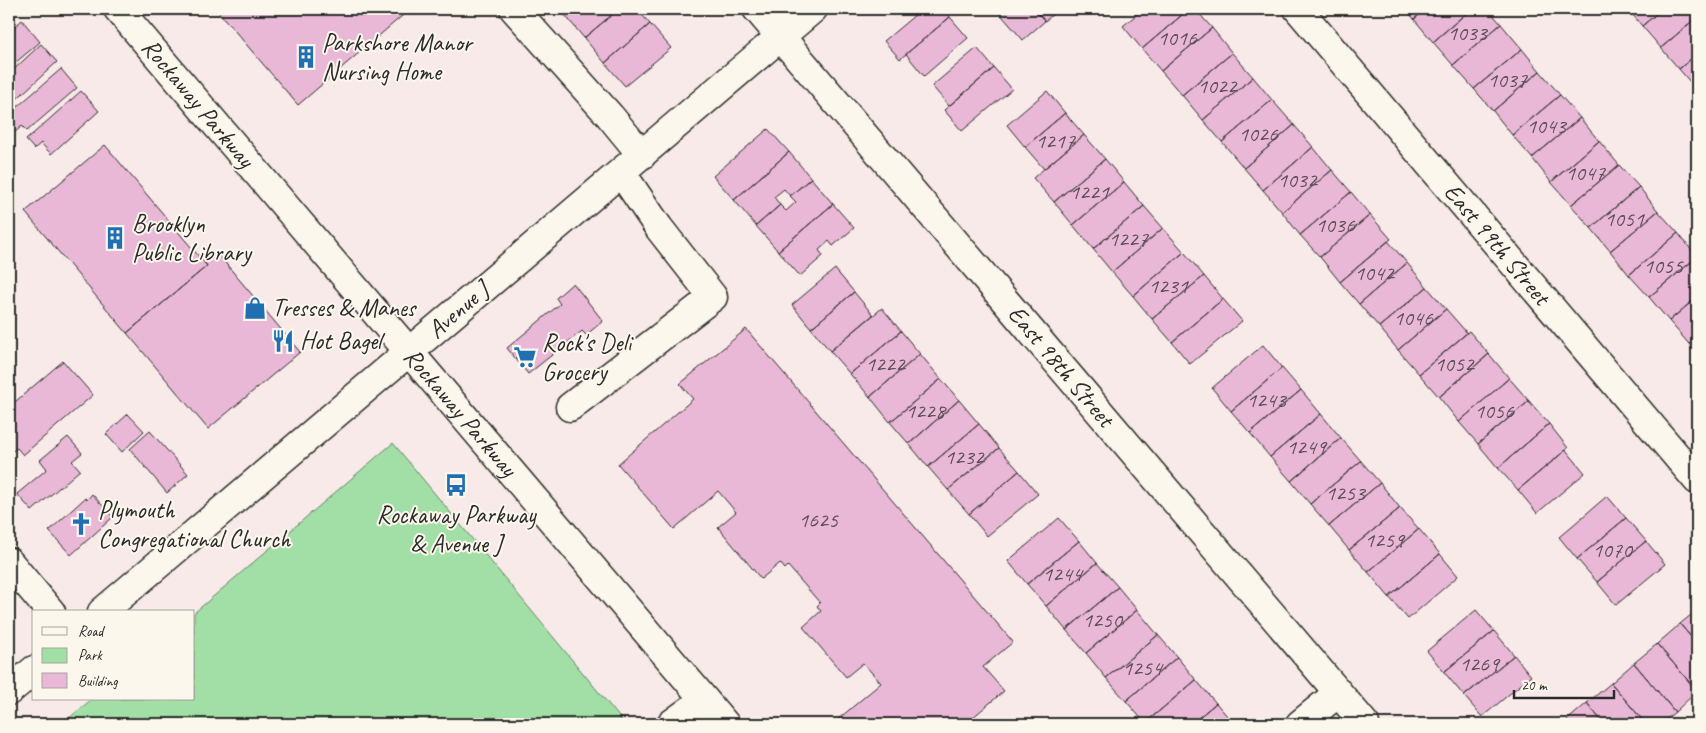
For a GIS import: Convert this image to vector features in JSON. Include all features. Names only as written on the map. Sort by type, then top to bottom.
[{"type":"street","name":"Rockaway Parkway","points":[[118,9],[725,724]]},
{"type":"street","points":[[514,9],[610,116],[642,155]]},
{"type":"street","name":"East 98th Street","points":[[757,9],[1364,724]]},
{"type":"street","name":"Avenue J","points":[[104,610],[814,9]]},
{"type":"street","name":"East 99th Street","points":[[1298,9],[1697,480]]},
{"type":"street","points":[[570,406],[713,297],[659,228],[621,172]]},
{"type":"street","points":[[9,562],[49,610]]},
{"type":"street","points":[[9,691],[32,672]]},
{"type":"street","points":[[1300,724],[1338,693]]},
{"type":"street","points":[[671,724],[704,700]]},
{"type":"green space","points":[[393,443],[625,724],[62,724],[91,700],[195,700],[195,612]]},
{"type":"building","name":"Parkshore Manor Nursing Home","points":[[216,9],[409,9],[409,10],[298,105]]},
{"type":"building","points":[[571,9],[619,9],[584,38],[564,14]]},
{"type":"building","points":[[619,9],[637,9],[650,24],[605,63],[584,38]]},
{"type":"building","points":[[922,9],[943,9],[950,17],[900,59],[884,41]]},
{"type":"building","points":[[996,9],[1034,9],[1045,21],[1023,40]]},
{"type":"building","points":[[1034,9],[1059,9],[1045,21]]},
{"type":"building","points":[[1143,9],[1189,9],[1142,49],[1123,26]]},
{"type":"building","points":[[1189,9],[1195,9],[1212,28],[1161,71],[1142,49]]},
{"type":"building","points":[[1406,9],[1427,9],[1414,19]]},
{"type":"building","points":[[1427,9],[1471,9],[1433,42],[1414,19]]},
{"type":"building","points":[[1471,9],[1488,9],[1501,24],[1453,65],[1433,42]]},
{"type":"building","points":[[1628,9],[1662,9],[1642,26]]},
{"type":"building","points":[[1662,9],[1697,9],[1697,17],[1661,48],[1642,26]]},
{"type":"building","points":[[950,17],[968,38],[924,76],[906,54]]},
{"type":"building","points":[[1697,17],[1697,54],[1679,69],[1661,48]]},
{"type":"building","points":[[22,20],[40,42],[9,68],[9,32]]},
{"type":"building","points":[[650,24],[671,48],[625,86],[605,63]]},
{"type":"building","points":[[1501,24],[1522,49],[1474,89],[1453,65]]},
{"type":"building","points":[[1212,28],[1232,53],[1182,95],[1161,71]]},
{"type":"building","points":[[41,44],[57,62],[9,106],[9,74]]},
{"type":"building","points":[[977,48],[994,68],[949,106],[932,86]]},
{"type":"building","points":[[1522,49],[1540,71],[1493,111],[1474,89]]},
{"type":"building","points":[[1232,53],[1253,77],[1203,120],[1182,95]]},
{"type":"building","points":[[1697,54],[1697,90],[1679,69]]},
{"type":"building","points":[[994,68],[1012,89],[962,131],[944,110]]},
{"type":"building","points":[[61,69],[77,88],[27,131],[22,126],[13,134],[9,129],[9,114]]},
{"type":"building","points":[[1540,71],[1560,95],[1512,135],[1493,111]]},
{"type":"building","points":[[1253,77],[1272,100],[1222,142],[1203,120]]},
{"type":"building","points":[[81,91],[99,111],[51,154],[41,143],[34,149],[26,140]]},
{"type":"building","points":[[1047,91],[1065,113],[1025,147],[1007,125]]},
{"type":"building","points":[[1560,95],[1580,118],[1532,158],[1512,135]]},
{"type":"building","points":[[1272,100],[1294,125],[1244,168],[1222,142]]},
{"type":"building","points":[[1065,113],[1084,135],[1044,169],[1025,147]]},
{"type":"building","points":[[1580,118],[1599,141],[1551,182],[1532,158]]},
{"type":"building","points":[[1294,125],[1313,147],[1263,190],[1244,168]]},
{"type":"building","points":[[768,129],[789,152],[734,200],[713,176]]},
{"type":"building","points":[[1084,135],[1105,159],[1054,202],[1033,178]]},
{"type":"building","points":[[1599,141],[1619,165],[1571,205],[1551,182]]},
{"type":"building","name":"Brooklyn Public Library","points":[[105,145],[207,266],[127,333],[25,212]]},
{"type":"building","points":[[1313,147],[1332,170],[1282,212],[1263,190]]},
{"type":"building","points":[[789,152],[811,178],[790,196],[784,189],[774,197],[780,205],[756,226],[734,200]]},
{"type":"building","points":[[1105,159],[1124,182],[1073,225],[1054,202]]},
{"type":"building","points":[[1619,165],[1639,187],[1591,228],[1571,205]]},
{"type":"building","points":[[1332,170],[1351,192],[1300,235],[1282,212]]},
{"type":"building","points":[[811,178],[833,204],[778,251],[756,226],[780,205],[786,211],[796,202],[790,196]]},
{"type":"building","points":[[1124,182],[1144,206],[1093,249],[1073,225]]},
{"type":"building","points":[[1639,187],[1658,211],[1610,251],[1591,228]]},
{"type":"building","points":[[1351,192],[1370,215],[1320,257],[1300,235]]},
{"type":"building","points":[[833,204],[854,228],[833,246],[829,241],[819,250],[823,256],[800,276],[778,251]]},
{"type":"building","points":[[1144,206],[1163,228],[1112,272],[1093,249]]},
{"type":"building","points":[[1658,211],[1678,233],[1629,275],[1610,251]]},
{"type":"building","points":[[1370,215],[1391,239],[1340,282],[1320,257]]},
{"type":"building","points":[[1163,228],[1184,252],[1133,296],[1112,272]]},
{"type":"building","points":[[1678,233],[1697,257],[1649,297],[1629,275]]},
{"type":"building","points":[[1388,241],[1407,263],[1359,304],[1340,282]]},
{"type":"building","points":[[1184,252],[1204,276],[1152,319],[1133,296]]},
{"type":"building","points":[[217,253],[300,352],[208,429],[127,333],[207,266],[205,263]]},
{"type":"building","points":[[1697,257],[1697,297],[1669,321],[1649,297]]},
{"type":"building","points":[[1407,263],[1427,287],[1379,327],[1359,304]]},
{"type":"building","points":[[835,269],[854,292],[811,328],[792,305]]},
{"type":"building","points":[[1204,276],[1223,299],[1172,342],[1152,319]]},
{"type":"building","points":[[573,283],[603,321],[586,335],[582,331],[528,374],[507,348],[560,304],[556,298]]},
{"type":"building","points":[[1427,287],[1446,309],[1398,350],[1379,327]]},
{"type":"building","points":[[854,292],[873,315],[830,351],[811,328]]},
{"type":"building","points":[[1697,297],[1697,337],[1689,344],[1669,321]]},
{"type":"building","points":[[1223,299],[1242,321],[1190,364],[1172,342]]},
{"type":"building","points":[[882,308],[901,331],[850,374],[830,351]]},
{"type":"building","points":[[1446,309],[1467,333],[1419,374],[1398,350]]},
{"type":"building","points":[[746,329],[1013,642],[983,667],[1004,691],[965,724],[839,724],[836,721],[881,683],[863,663],[846,677],[803,627],[821,611],[817,606],[820,603],[788,566],[785,569],[780,563],[761,579],[718,527],[736,512],[718,491],[674,529],[618,464],[693,399],[680,384]]},
{"type":"building","points":[[901,331],[920,354],[870,397],[850,374]]},
{"type":"building","points":[[1469,331],[1489,354],[1439,397],[1419,374]]},
{"type":"building","points":[[1697,337],[1697,355],[1689,344]]},
{"type":"building","points":[[1263,345],[1282,368],[1231,411],[1212,388]]},
{"type":"building","points":[[920,354],[941,379],[890,422],[870,397]]},
{"type":"building","points":[[1489,354],[1509,378],[1459,422],[1439,397]]},
{"type":"building","points":[[63,361],[93,395],[23,455],[17,448],[10,453],[9,407]]},
{"type":"building","points":[[1282,368],[1301,390],[1250,433],[1231,411]]},
{"type":"building","points":[[1509,378],[1529,401],[1478,444],[1459,422]]},
{"type":"building","points":[[941,379],[959,400],[909,444],[890,422]]},
{"type":"building","points":[[1301,390],[1321,414],[1270,457],[1250,433]]},
{"type":"building","points":[[959,400],[979,424],[928,467],[909,444]]},
{"type":"building","points":[[1529,401],[1549,424],[1498,468],[1478,444]]},
{"type":"building","points":[[128,414],[144,431],[122,452],[106,434]]},
{"type":"building","points":[[1321,414],[1341,438],[1291,481],[1270,457]]},
{"type":"building","points":[[979,424],[999,448],[948,490],[928,467]]},
{"type":"building","points":[[1549,424],[1568,448],[1518,490],[1498,468]]},
{"type":"building","points":[[150,431],[188,474],[167,493],[130,449]]},
{"type":"building","points":[[68,437],[82,453],[72,461],[80,470],[32,511],[17,494],[47,469],[40,460]]},
{"type":"building","points":[[1341,438],[1361,461],[1310,504],[1291,481]]},
{"type":"building","points":[[999,448],[1019,471],[969,514],[948,490]]},
{"type":"building","points":[[1566,450],[1585,473],[1537,513],[1518,490]]},
{"type":"building","points":[[1361,461],[1380,483],[1329,526],[1310,504]]},
{"type":"building","points":[[1019,471],[1038,494],[987,536],[969,514]]},
{"type":"building","points":[[1380,483],[1400,508],[1349,550],[1329,526]]},
{"type":"building","name":"Plymouth Congregational Church","points":[[92,494],[113,517],[71,555],[49,531],[85,498],[87,500]]},
{"type":"building","points":[[1607,496],[1626,518],[1577,559],[1559,537]]},
{"type":"building","points":[[1400,508],[1419,529],[1368,572],[1349,550]]},
{"type":"building","points":[[1059,518],[1079,541],[1027,584],[1008,561]]},
{"type":"building","points":[[1626,518],[1646,541],[1597,582],[1577,559]]},
{"type":"building","points":[[1419,529],[1440,554],[1389,597],[1368,572]]},
{"type":"building","points":[[1079,541],[1097,563],[1046,606],[1027,584]]},
{"type":"building","points":[[1646,541],[1665,564],[1616,605],[1597,582]]},
{"type":"building","points":[[1440,554],[1458,576],[1408,619],[1389,597]]},
{"type":"building","points":[[1097,563],[1118,587],[1066,630],[1046,606]]},
{"type":"building","points":[[1118,587],[1137,610],[1086,653],[1066,630]]},
{"type":"building","points":[[1137,610],[1158,635],[1106,678],[1086,653]]},
{"type":"building","points":[[1476,610],[1494,631],[1444,672],[1427,651]]},
{"type":"building","points":[[1697,610],[1697,644],[1680,624]]},
{"type":"building","points":[[1680,624],[1697,644],[1697,691],[1657,644]]},
{"type":"building","points":[[1494,631],[1514,655],[1464,696],[1444,672]]},
{"type":"building","points":[[1158,635],[1177,657],[1126,701],[1106,678]]},
{"type":"building","points":[[1657,644],[1697,691],[1675,712],[1634,663]]},
{"type":"building","points":[[1514,655],[1531,676],[1482,717],[1464,696]]},
{"type":"building","points":[[1177,657],[1196,680],[1145,723],[1126,701]]},
{"type":"building","points":[[1634,663],[1675,712],[1660,724],[1646,724],[1611,683]]},
{"type":"building","points":[[1196,680],[1216,703],[1191,724],[1145,723]]},
{"type":"building","points":[[1611,683],[1646,724],[1604,724],[1587,703]]},
{"type":"building","points":[[1216,703],[1234,724],[1191,724]]},
{"type":"building","points":[[1587,703],[1604,724],[1564,723]]},
{"type":"place","name":"Parkshore Manor Nursing Home","points":[[306,57]]},
{"type":"place","name":"Brooklyn Public Library","points":[[115,238]]},
{"type":"place","name":"Tresses & Manes","points":[[255,308]]},
{"type":"place","name":"Hot Bagel","points":[[283,341]]},
{"type":"place","name":"Rock's Deli Grocery","points":[[525,357]]},
{"type":"place","name":"Rockaway Parkway & Avenue J","points":[[456,485]]},
{"type":"place","name":"Plymouth Congregational Church","points":[[81,524]]}]
